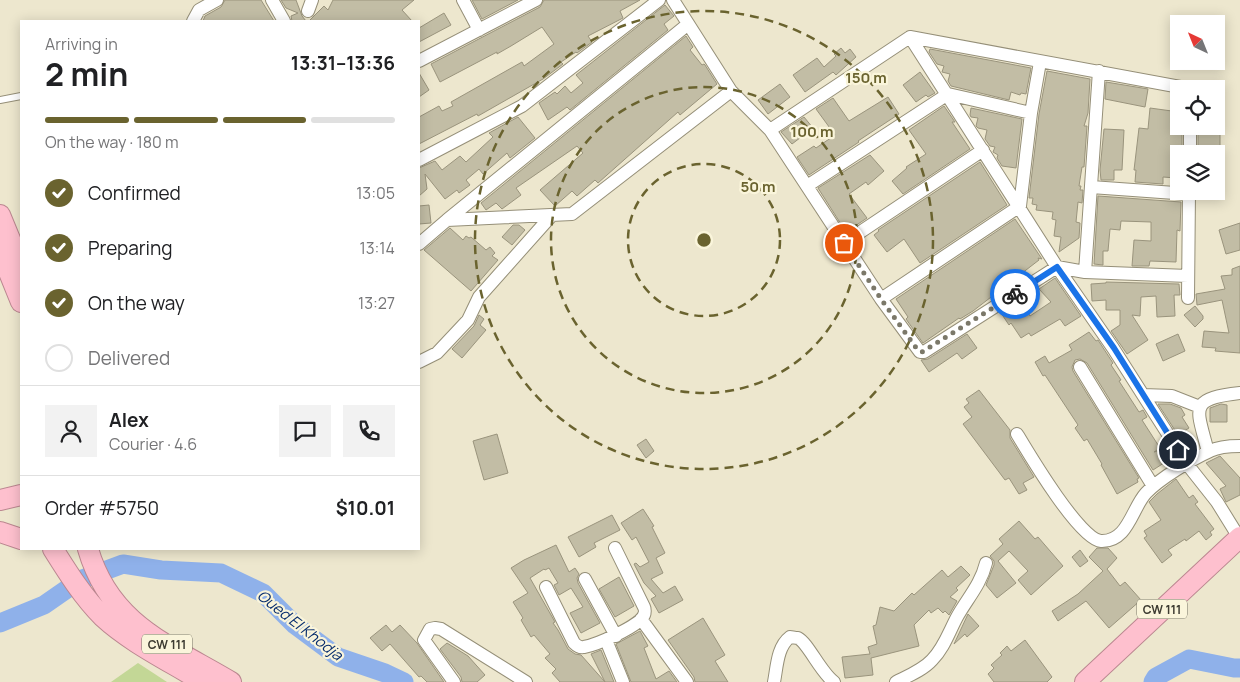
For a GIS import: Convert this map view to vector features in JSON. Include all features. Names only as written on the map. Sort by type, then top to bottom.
[{"type":"highway","points":[[0,215],[20,264]]},
{"type":"highway","points":[[0,250],[20,300]]},
{"type":"highway","points":[[0,500],[20,495]]},
{"type":"highway","points":[[0,508],[20,505]]},
{"type":"highway","points":[[0,522],[20,525]]},
{"type":"highway","points":[[0,532],[20,539]]},
{"type":"highway","name":"CW 111","points":[[1085,682],[1240,542]]},
{"type":"highway","name":"CW 111","points":[[1103,682],[1240,542]]},
{"type":"highway","points":[[42,550],[60,561],[102,602],[125,634],[203,682]]},
{"type":"highway","name":"CW 111","points":[[89,552],[101,581],[102,602],[124,613],[146,631],[231,682]]},
{"type":"street","points":[[194,20],[199,10],[217,0]]},
{"type":"street","points":[[272,0],[283,20]]},
{"type":"street","points":[[463,0],[478,30]]},
{"type":"street","points":[[420,60],[536,0]]},
{"type":"street","points":[[420,159],[522,106],[659,0]]},
{"type":"street","points":[[673,0],[731,91],[770,130],[881,299],[917,349],[922,352],[1057,267],[1085,272],[1188,276]]},
{"type":"street","points":[[420,243],[687,24]]},
{"type":"street","points":[[770,130],[910,37],[1170,85]]},
{"type":"street","points":[[910,37],[1020,206],[1057,267],[1114,348],[1187,464],[1217,502],[1240,542]]},
{"type":"street","points":[[881,299],[1020,206],[1031,113],[1040,62]]},
{"type":"street","points":[[1085,272],[1099,71]]},
{"type":"street","points":[[447,220],[572,214],[731,91]]},
{"type":"street","points":[[807,186],[948,94],[1031,113]]},
{"type":"street","points":[[844,243],[983,150]]},
{"type":"street","points":[[1091,187],[1170,191]]},
{"type":"street","points":[[1188,298],[1189,200]]},
{"type":"street","points":[[420,362],[437,354],[468,320],[479,297],[552,215]]},
{"type":"street","points":[[1080,367],[1153,486]]},
{"type":"street","points":[[1208,452],[1199,415],[1200,406],[1211,397],[1240,393]]},
{"type":"street","points":[[1143,395],[1172,396],[1200,406]]},
{"type":"street","points":[[1017,434],[1077,524],[1093,538],[1101,541],[1122,533],[1140,501],[1153,486],[1211,450],[1240,446]]},
{"type":"street","points":[[546,587],[576,646],[583,648],[611,638],[641,619],[645,614],[644,607],[615,548]]},
{"type":"street","points":[[896,682],[931,662],[940,651],[957,617],[981,580],[986,563]]},
{"type":"street","points":[[585,579],[611,638],[623,682]]},
{"type":"street","points":[[641,619],[687,682]]},
{"type":"street","points":[[454,682],[424,640],[430,629],[441,629],[526,682]]},
{"type":"street","points":[[774,682],[781,650],[784,642],[790,637],[797,638],[802,642],[829,679],[834,682]]},
{"type":"lane","points":[[0,100],[20,96]]},
{"type":"green space","points":[[138,663],[167,682],[111,682]]},
{"type":"building","points":[[225,0],[261,0],[273,20],[203,20],[205,16],[221,7]]},
{"type":"building","points":[[281,0],[296,0],[305,20],[292,20],[291,16],[298,13],[286,8]]},
{"type":"building","points":[[333,0],[414,0],[402,10],[411,20],[310,20],[324,6],[328,10]]},
{"type":"building","points":[[472,0],[518,0],[482,19]]},
{"type":"building","points":[[544,0],[640,0],[620,11],[623,18],[588,36],[592,42],[561,62],[563,64],[543,79],[478,116],[477,114],[420,143],[420,116],[439,106],[442,111],[453,106],[451,102],[522,62],[524,66],[554,44],[542,27],[497,54],[497,52],[440,82],[431,64],[540,7]]},
{"type":"building","points":[[665,5],[674,16],[664,24],[668,30],[570,110],[567,107],[548,120],[539,103],[555,92],[557,94],[565,86],[571,93],[583,83],[576,75]]},
{"type":"building","points":[[444,13],[451,25],[420,41],[420,27]]},
{"type":"building","points":[[686,36],[693,47],[690,50],[702,65],[705,65],[717,84],[680,115],[678,112],[598,183],[595,180],[577,196],[572,191],[555,206],[540,190],[583,153],[577,146],[516,188],[521,195],[502,209],[496,203],[486,210],[481,203]]},
{"type":"building","points":[[841,48],[845,53],[850,49],[856,57],[836,75],[833,72],[805,92],[793,75],[817,58],[824,67],[836,56],[834,54]]},
{"type":"building","points":[[930,49],[1031,68],[1026,94],[1021,93],[1020,95],[1011,92],[1009,100],[951,86],[948,81],[950,74],[942,72],[944,66],[937,64],[929,52]]},
{"type":"building","points":[[1047,71],[1090,79],[1088,113],[1084,126],[1087,126],[1084,167],[1082,167],[1079,186],[1081,186],[1080,190],[1083,190],[1082,203],[1078,202],[1076,222],[1080,223],[1079,238],[1059,252],[1061,237],[1054,236],[1056,220],[1052,219],[1053,212],[1036,210],[1037,205],[1032,204],[1033,198],[1029,198],[1039,114]]},
{"type":"building","points":[[920,72],[935,93],[928,97],[926,95],[916,102],[903,85]]},
{"type":"building","points":[[420,75],[429,90],[420,96]]},
{"type":"building","points":[[1106,82],[1148,89],[1145,107],[1105,99]]},
{"type":"building","points":[[780,84],[790,97],[768,114],[758,100]]},
{"type":"building","points":[[888,97],[899,114],[809,175],[797,157],[814,146],[816,148],[835,135],[816,109],[833,98],[849,121]]},
{"type":"building","points":[[944,106],[970,149],[903,194],[892,181],[906,167],[926,154],[909,130]]},
{"type":"building","points":[[971,108],[1022,119],[1016,168],[1002,166],[997,158],[998,155],[993,152],[995,147],[990,146],[985,139],[987,130],[978,128],[976,126],[978,118],[971,117]]},
{"type":"building","points":[[1150,108],[1170,111],[1170,135],[1182,135],[1182,145],[1170,145],[1170,178],[1163,177],[1163,184],[1135,182],[1136,170],[1134,170],[1139,128],[1148,129]]},
{"type":"building","points":[[518,117],[535,138],[510,158],[507,153],[483,174],[479,169],[466,180],[470,185],[459,193],[457,190],[445,199],[425,174],[427,189],[420,195],[420,168],[435,161],[442,170],[460,156],[466,162],[493,137],[489,133]]},
{"type":"building","points":[[804,117],[813,128],[792,144],[781,132]]},
{"type":"building","points":[[1104,129],[1124,130],[1122,170],[1114,170],[1114,180],[1101,180],[1100,170]]},
{"type":"building","points":[[1198,135],[1220,135],[1220,145],[1198,145]]},
{"type":"building","points":[[870,155],[884,171],[868,185],[866,182],[849,194],[867,218],[846,232],[818,188]]},
{"type":"building","points":[[980,162],[1007,205],[920,263],[904,239],[887,252],[874,235],[878,230]]},
{"type":"building","points":[[1098,196],[1181,202],[1180,231],[1177,230],[1176,262],[1150,261],[1149,266],[1132,266],[1134,240],[1151,241],[1151,222],[1121,221],[1120,230],[1110,229],[1108,251],[1103,251],[1103,265],[1094,264]]},
{"type":"building","points":[[429,205],[431,223],[420,224],[420,206]]},
{"type":"building","points":[[1015,219],[1042,259],[1038,258],[1039,260],[973,311],[959,318],[923,343],[906,319],[908,317],[896,299]]},
{"type":"building","points":[[1240,223],[1240,250],[1226,254],[1219,230]]},
{"type":"building","points":[[513,225],[519,225],[525,230],[512,245],[502,237]]},
{"type":"building","points":[[450,228],[463,240],[466,236],[471,237],[486,250],[490,247],[495,253],[492,256],[498,260],[471,291],[424,250]]},
{"type":"building","points":[[1240,266],[1240,353],[1215,351],[1216,348],[1202,347],[1204,331],[1229,333],[1222,300],[1197,305],[1196,294],[1225,289],[1221,276],[1232,275],[1232,269]]},
{"type":"building","points":[[1055,278],[1081,316],[1065,326],[1060,319],[1031,336],[1029,333],[1021,338],[1011,323],[1009,325],[1001,313],[1020,300],[1030,316],[1051,302],[1039,289]]},
{"type":"building","points":[[1106,282],[1179,284],[1180,295],[1174,295],[1175,316],[1157,317],[1156,296],[1141,297],[1140,316],[1132,315],[1148,340],[1127,354],[1111,331],[1120,325],[1120,310],[1106,310],[1106,300],[1092,301],[1091,284]]},
{"type":"building","points":[[1195,306],[1203,316],[1203,319],[1195,327],[1184,315]]},
{"type":"building","points":[[479,315],[484,319],[480,325],[486,330],[462,358],[452,349],[474,326]]},
{"type":"building","points":[[1089,332],[1096,341],[1098,340],[1113,363],[1111,365],[1121,380],[1119,381],[1139,412],[1143,410],[1147,417],[1142,420],[1160,448],[1154,452],[1161,450],[1167,461],[1153,470],[1087,363],[1080,359],[1075,360],[1072,367],[1073,371],[1139,478],[1137,479],[1138,482],[1117,494],[1087,439],[1084,441],[1075,428],[1078,425],[1035,362],[1045,356],[1049,363],[1072,350],[1069,345]]},
{"type":"building","points":[[967,334],[977,348],[962,359],[957,353],[929,372],[921,360],[928,359]]},
{"type":"building","points":[[1178,334],[1185,351],[1163,361],[1156,344]]},
{"type":"building","points":[[979,390],[1010,430],[1010,438],[1034,477],[1023,483],[1027,490],[1019,494],[1009,478],[1005,480],[963,424],[972,417],[964,407],[969,403],[966,399]]},
{"type":"building","points":[[1158,404],[1170,404],[1181,408],[1185,415],[1182,417],[1189,428],[1178,435]]},
{"type":"building","points":[[1221,404],[1227,405],[1227,422],[1210,422],[1210,408]]},
{"type":"building","points":[[497,434],[508,473],[484,480],[473,441]]},
{"type":"building","points":[[646,439],[654,451],[646,458],[637,445]]},
{"type":"building","points":[[1220,456],[1240,478],[1240,495],[1226,502],[1220,489],[1226,486],[1206,463]]},
{"type":"building","points":[[1176,479],[1189,498],[1193,495],[1198,502],[1195,504],[1214,529],[1210,532],[1212,535],[1206,540],[1199,531],[1186,541],[1185,539],[1168,550],[1172,555],[1162,563],[1144,538],[1147,536],[1144,531],[1161,520],[1149,502]]},
{"type":"building","points":[[643,509],[654,526],[652,527],[665,553],[656,558],[663,573],[651,579],[663,593],[675,586],[683,600],[659,613],[651,599],[656,596],[644,583],[634,564],[636,563],[640,567],[649,562],[636,537],[632,540],[621,523]]},
{"type":"building","points":[[612,515],[620,530],[594,543],[596,547],[579,557],[568,537]]},
{"type":"building","points":[[1019,521],[1035,539],[1038,537],[1063,566],[1031,595],[1018,580],[1028,571],[1009,551],[998,561],[1016,583],[997,598],[986,585],[994,565],[994,561],[990,556],[1003,544],[999,539]]},
{"type":"building","points":[[556,545],[569,572],[575,568],[579,574],[577,578],[578,583],[600,623],[581,633],[570,613],[583,607],[571,588],[559,595],[554,585],[558,583],[549,568],[530,578],[568,649],[575,654],[581,655],[605,682],[560,682],[552,673],[556,669],[545,658],[550,654],[534,635],[531,637],[521,620],[523,618],[513,602],[528,593],[511,568]]},
{"type":"building","points":[[1097,548],[1108,548],[1117,558],[1107,569],[1120,586],[1125,582],[1141,600],[1109,628],[1086,601],[1058,621],[1052,611],[1078,594],[1103,571],[1089,557]]},
{"type":"building","points":[[1080,550],[1088,561],[1080,567],[1072,557]]},
{"type":"building","points":[[961,566],[970,575],[956,588],[958,590],[950,597],[957,601],[949,615],[945,611],[943,613],[938,608],[931,613],[929,610],[914,625],[919,646],[871,658],[873,675],[845,678],[842,657],[870,654],[868,647],[877,644],[873,626],[876,625],[880,607],[894,611],[912,593],[914,595],[942,570],[948,577]]},
{"type":"building","points":[[619,577],[634,606],[615,617],[599,589]]},
{"type":"building","points":[[968,614],[979,626],[967,637],[965,634],[954,644]]},
{"type":"building","points":[[703,618],[725,655],[715,661],[728,682],[695,682],[694,677],[668,640]]},
{"type":"building","points":[[386,625],[392,632],[400,625],[417,643],[444,682],[427,682],[421,676],[419,677],[390,644],[382,651],[370,638]]},
{"type":"building","points":[[640,631],[648,646],[644,648],[656,679],[669,671],[677,682],[631,682],[616,644]]},
{"type":"building","points":[[1025,640],[1052,677],[1047,682],[994,682],[988,674],[994,668],[991,665],[1002,655],[1000,653],[1007,646],[1011,651]]},
{"type":"building","points":[[447,643],[468,656],[485,675],[477,682],[462,682],[461,677],[440,649]]},
{"type":"building","points":[[601,650],[614,682],[605,682],[591,654]]},
{"type":"waterway","name":"Oued El Khodja","points":[[0,623],[44,605],[80,580],[123,564],[161,570],[221,573],[263,593],[295,625],[338,657],[385,673],[404,682]]},
{"type":"waterway","points":[[1153,682],[1156,677],[1189,659],[1240,668]]},
{"type":"way so far","points":[[844,243],[881,299],[920,352],[924,352],[1015,294]]},
{"type":"route","points":[[1015,294],[1057,267],[1114,348],[1178,450]]}]
